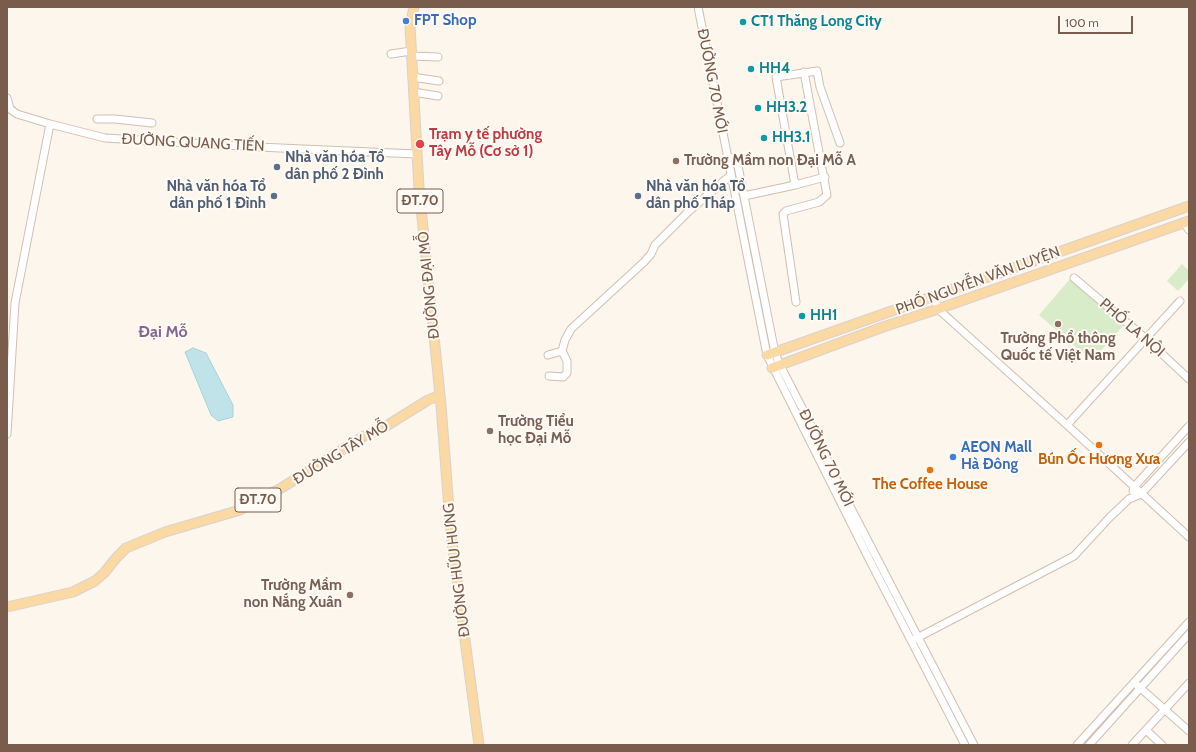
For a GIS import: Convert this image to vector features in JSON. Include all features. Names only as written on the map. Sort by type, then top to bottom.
[{"type":"main road","name":"ĐƯỜNG ĐẠI MỖ","points":[[414,7],[410,26],[416,154],[440,395]]},
{"type":"main road","name":"PHỐ NGUYỄN VĂN LUYỆN","points":[[771,354],[1189,206]]},
{"type":"main road","name":"PHỐ NGUYỄN VĂN LUYỆN","points":[[776,367],[882,327],[1080,259],[1187,225]]},
{"type":"main road","points":[[1076,246],[1080,259]]},
{"type":"main road","points":[[1049,255],[1054,268]]},
{"type":"main road","name":"ĐƯỜNG TÂY MỖ","points":[[7,607],[73,592],[95,581],[126,548],[165,532],[240,510],[283,488],[364,436],[383,428],[428,400],[440,395]]},
{"type":"main road","name":"ĐƯỜNG HỮU HƯNG","points":[[440,395],[451,535],[479,745]]},
{"type":"street","name":"ĐƯỜNG 70 MỚI","points":[[698,7],[727,155],[771,354],[776,367],[814,431],[837,488],[918,637],[974,745]]},
{"type":"street","points":[[391,54],[411,53],[438,57]]},
{"type":"street","points":[[795,185],[776,77],[816,71],[820,87],[840,143]]},
{"type":"street","points":[[796,302],[783,214],[786,211],[819,202],[827,195],[825,177],[804,72]]},
{"type":"street","points":[[412,77],[439,81]]},
{"type":"street","points":[[413,92],[438,96]]},
{"type":"street","name":"ĐƯỜNG QUANG TIẾN","points":[[7,98],[10,109],[13,112],[50,124],[105,138],[416,154]]},
{"type":"street","points":[[97,119],[115,119],[152,123]]},
{"type":"street","points":[[7,434],[15,304],[50,124]]},
{"type":"street","name":"ĐƯỜNG 70 MỚI","points":[[727,155],[738,166],[771,354]]},
{"type":"street","points":[[549,376],[563,377],[567,373],[567,361],[562,351],[565,340],[571,328],[644,262],[651,254],[655,245],[689,211],[731,174]]},
{"type":"street","points":[[744,196],[825,177]]},
{"type":"street","name":"PHỐ LA NỘI","points":[[1074,278],[1146,338],[1189,379]]},
{"type":"street","points":[[934,296],[938,309],[1189,537]]},
{"type":"street","points":[[1067,425],[1180,301]]},
{"type":"street","points":[[548,355],[562,351]]},
{"type":"street","points":[[1129,499],[1134,487],[1189,426]]},
{"type":"street","points":[[912,640],[1074,556],[1129,499],[1141,494],[1189,442]]},
{"type":"street","points":[[837,488],[965,745]]},
{"type":"street","points":[[1077,745],[1189,622]]},
{"type":"street","points":[[1089,745],[1189,634]]},
{"type":"street","points":[[1134,682],[1188,728]]},
{"type":"street","points":[[1132,745],[1189,683]]},
{"type":"street","points":[[1146,730],[1162,745]]},
{"type":"green space","points":[[1182,264],[1189,271],[1189,279],[1178,291],[1167,281]]},
{"type":"green space","points":[[1070,279],[1123,326],[1092,361],[1039,315]]},
{"type":"water","points":[[193,348],[206,353],[233,405],[233,417],[218,421],[211,415],[185,352]]},
{"type":"place","name":"FPT Shop","points":[[406,21]]},
{"type":"place","name":"CT1 Thăng Long City","points":[[743,22]]},
{"type":"place","name":"HH4","points":[[751,69]]},
{"type":"place","name":"HH3.2","points":[[758,108]]},
{"type":"place","name":"HH3.1","points":[[764,138]]},
{"type":"place","name":"Trạm y tế phường Tây Mỗ (Cơ sở 1)","points":[[420,144]]},
{"type":"place","name":"Trường Mầm non Đại Mỗ A","points":[[676,161]]},
{"type":"place","name":"Nhà văn hóa Tổ dân phố 2 Đình","points":[[277,167]]},
{"type":"place","name":"Nhà văn hóa Tổ dân phố 1 Đình","points":[[274,196]]},
{"type":"place","name":"Nhà văn hóa Tổ dân phố Tháp","points":[[638,196]]},
{"type":"place","name":"HH1","points":[[802,316]]},
{"type":"place","name":"Trường Phổ thông Quốc tế Việt Nam","points":[[1058,324]]},
{"type":"place","name":"Trường Tiểu học Đại Mỗ","points":[[490,431]]},
{"type":"place","name":"Bún Ốc Hương Xưa","points":[[1099,445]]},
{"type":"place","name":"AEON Mall Hà Đông","points":[[953,457]]},
{"type":"place","name":"The Coffee House","points":[[930,470]]},
{"type":"place","name":"Trường Mầm non Nắng Xuân","points":[[350,595]]},
{"type":"district","name":"Đại Mỗ","points":[[163,332]]}]
